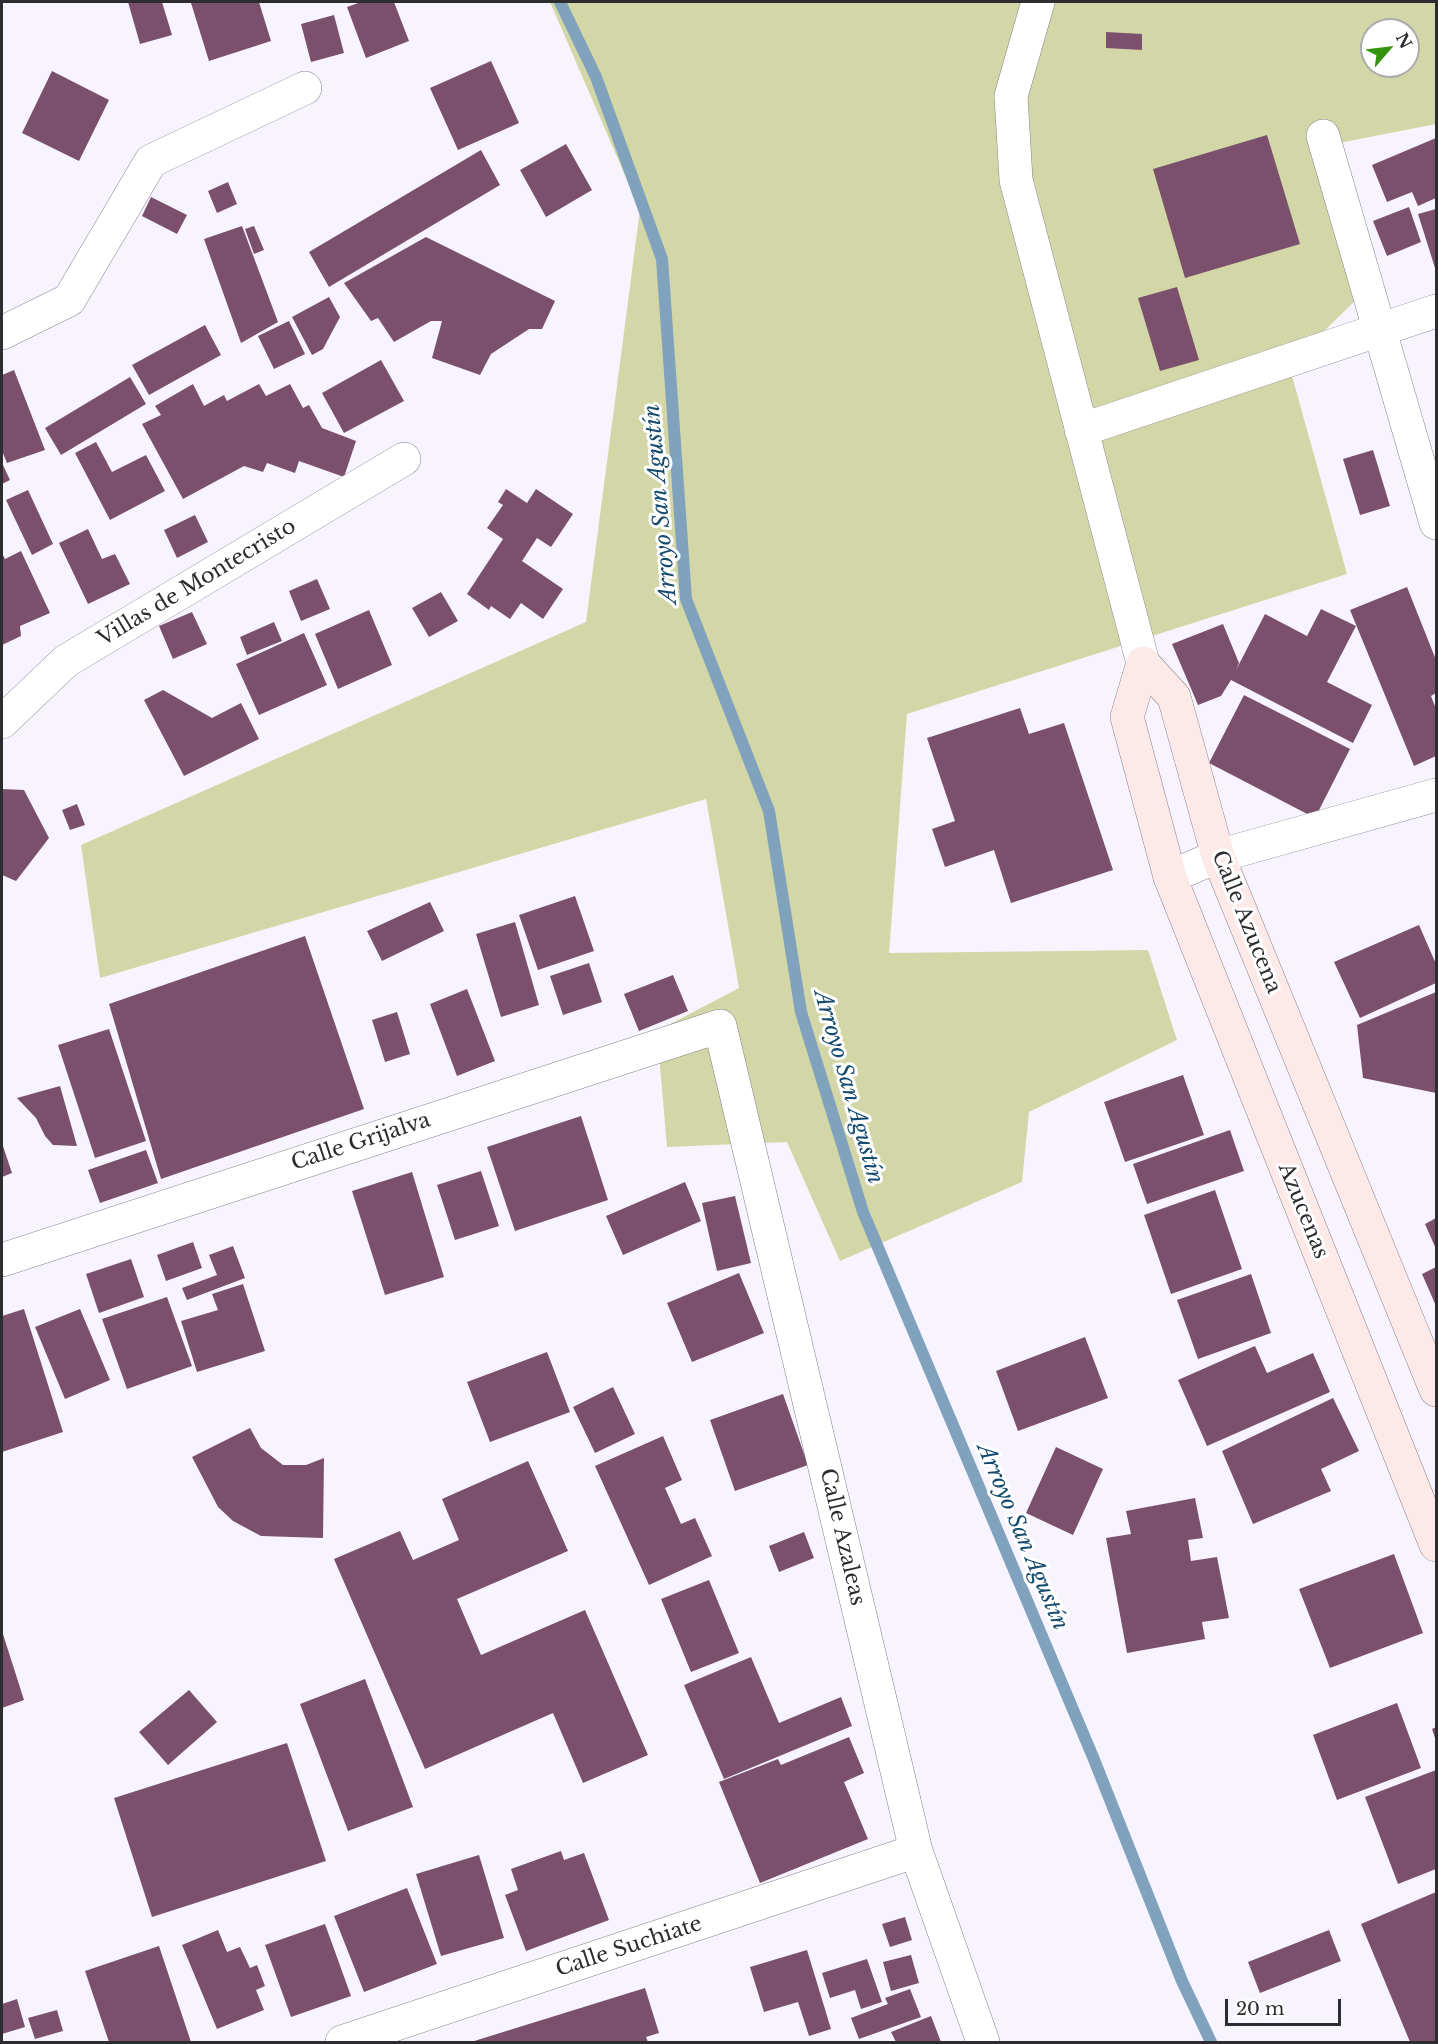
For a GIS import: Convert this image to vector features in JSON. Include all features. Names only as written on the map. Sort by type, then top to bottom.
[{"type":"street","points":[[1038,2],[1011,96],[1016,180],[1143,663],[1127,717],[1170,877],[1218,856],[1437,795]]},
{"type":"street","points":[[2,333],[69,300],[151,161],[305,88]]},
{"type":"street","points":[[1323,136],[1437,523]]},
{"type":"street","points":[[1081,430],[1437,311]]},
{"type":"street","name":"Villas de Montecristo","points":[[2,722],[66,661],[404,459]]},
{"type":"street","name":"Calle Azucena","points":[[1143,663],[1174,697],[1218,856],[1437,1390]]},
{"type":"street","name":"Azucenas","points":[[1170,877],[1437,1545]]},
{"type":"street","name":"Calle Grijalva","points":[[2,1260],[720,1026]]},
{"type":"street","name":"Calle Azaleas","points":[[720,1026],[916,1851],[983,2043]]},
{"type":"street","name":"Calle Suchiate","points":[[342,2043],[916,1851]]},
{"type":"green space","points":[[550,2],[1436,2],[1436,124],[1329,145],[1358,298],[1289,365],[1347,574],[907,714],[889,953],[1148,950],[1177,1040],[1029,1112],[1022,1182],[840,1261],[787,1142],[667,1147],[657,1031],[739,988],[706,799],[100,978],[81,845],[586,622],[640,210]]},
{"type":"building","points":[[128,2],[162,2],[172,35],[140,44]]},
{"type":"building","points":[[259,2],[271,41],[209,61],[191,3]]},
{"type":"building","points":[[361,2],[394,2],[409,41],[366,58],[347,7]]},
{"type":"building","points":[[334,15],[344,53],[311,62],[301,24]]},
{"type":"building","points":[[1106,32],[1142,34],[1142,50],[1106,48]]},
{"type":"building","points":[[491,61],[519,123],[458,150],[430,88]]},
{"type":"building","points":[[52,71],[109,100],[79,161],[22,133]]},
{"type":"building","points":[[1267,135],[1300,244],[1185,278],[1153,169]]},
{"type":"building","points":[[1436,138],[1436,198],[1418,206],[1412,192],[1387,202],[1372,165]]},
{"type":"building","points":[[566,144],[592,190],[546,217],[520,170]]},
{"type":"building","points":[[481,150],[500,185],[329,287],[309,252]]},
{"type":"building","points":[[228,182],[237,204],[217,213],[208,191]]},
{"type":"building","points":[[151,197],[187,215],[177,234],[142,216]]},
{"type":"building","points":[[1409,207],[1421,242],[1387,256],[1373,221]]},
{"type":"building","points":[[1436,209],[1436,267],[1435,268],[1418,214]]},
{"type":"building","points":[[242,226],[278,322],[241,343],[204,239]]},
{"type":"building","points":[[254,226],[264,250],[254,254],[245,229]]},
{"type":"building","points":[[426,237],[555,301],[542,329],[529,329],[491,354],[480,375],[432,358],[442,321],[431,321],[394,342],[378,318],[371,321],[344,283]]},
{"type":"building","points":[[1177,287],[1199,360],[1160,371],[1138,298]]},
{"type":"building","points":[[329,297],[340,317],[323,349],[312,355],[292,317]]},
{"type":"building","points":[[289,321],[305,354],[274,369],[258,336]]},
{"type":"building","points":[[205,325],[221,355],[149,395],[132,365]]},
{"type":"building","points":[[381,360],[404,401],[344,433],[322,393]]},
{"type":"building","points":[[14,370],[45,450],[7,463],[2,451],[2,375]]},
{"type":"building","points":[[130,377],[146,404],[61,455],[45,428]]},
{"type":"building","points":[[193,384],[204,406],[224,395],[227,401],[259,384],[266,396],[290,384],[303,408],[309,405],[322,428],[356,441],[344,477],[299,461],[295,473],[267,463],[263,472],[244,466],[183,499],[142,424],[161,415],[155,406]]},
{"type":"building","points":[[96,442],[112,472],[146,455],[165,491],[110,520],[75,453]]},
{"type":"building","points":[[1373,450],[1390,506],[1360,515],[1343,459]]},
{"type":"building","points":[[2,463],[10,480],[2,484]]},
{"type":"building","points":[[506,489],[527,503],[536,489],[573,514],[551,547],[537,538],[522,561],[563,589],[543,619],[521,603],[510,619],[491,606],[489,610],[467,594],[503,539],[487,528],[503,505],[498,502]]},
{"type":"building","points":[[28,490],[53,544],[32,555],[6,500]]},
{"type":"building","points":[[195,515],[208,542],[177,558],[164,530]]},
{"type":"building","points":[[88,529],[102,559],[115,554],[130,584],[88,604],[59,543]]},
{"type":"building","points":[[21,551],[50,613],[20,626],[21,636],[2,645],[2,553],[5,559]]},
{"type":"building","points":[[317,579],[330,609],[301,621],[289,591]]},
{"type":"building","points":[[1407,587],[1436,660],[1436,693],[1431,696],[1436,709],[1436,756],[1414,766],[1350,610]]},
{"type":"building","points":[[441,592],[458,621],[429,637],[412,608]]},
{"type":"building","points":[[1321,609],[1356,626],[1327,682],[1372,705],[1353,743],[1231,680],[1221,696],[1198,705],[1172,644],[1223,624],[1239,663],[1236,670],[1265,614],[1307,636]]},
{"type":"building","points":[[369,610],[392,665],[338,689],[315,634]]},
{"type":"building","points":[[192,612],[207,644],[173,659],[159,626]]},
{"type":"building","points":[[274,622],[282,641],[247,655],[240,637]]},
{"type":"building","points":[[304,633],[327,685],[259,715],[236,664]]},
{"type":"building","points":[[163,690],[212,718],[241,703],[259,739],[184,776],[144,700]]},
{"type":"building","points":[[1244,695],[1350,749],[1315,818],[1209,763]]},
{"type":"building","points":[[1020,708],[1029,734],[1064,723],[1113,870],[1011,903],[994,850],[945,867],[932,829],[955,821],[927,738]]},
{"type":"building","points":[[2,789],[24,790],[49,838],[16,881],[2,875]]},
{"type":"building","points":[[77,804],[85,825],[70,830],[62,810]]},
{"type":"building","points":[[575,896],[594,951],[538,970],[519,915]]},
{"type":"building","points":[[430,902],[444,931],[382,961],[367,931]]},
{"type":"building","points":[[515,922],[539,1005],[501,1017],[476,934]]},
{"type":"building","points":[[1419,925],[1436,964],[1436,983],[1360,1018],[1334,962]]},
{"type":"building","points":[[305,936],[364,1109],[161,1179],[109,1004]]},
{"type":"building","points":[[589,963],[602,1002],[563,1015],[550,976]]},
{"type":"building","points":[[673,975],[688,1011],[639,1031],[624,994]]},
{"type":"building","points":[[467,989],[495,1061],[457,1076],[430,1004]]},
{"type":"building","points":[[1436,992],[1436,1093],[1363,1078],[1357,1025]]},
{"type":"building","points":[[397,1012],[410,1054],[385,1062],[372,1020]]},
{"type":"building","points":[[109,1029],[146,1141],[95,1158],[58,1045]]},
{"type":"building","points":[[1183,1075],[1204,1135],[1125,1162],[1104,1102]]},
{"type":"building","points":[[60,1086],[77,1146],[53,1145],[45,1136],[36,1118],[17,1098]]},
{"type":"building","points":[[581,1116],[608,1200],[515,1231],[487,1147]]},
{"type":"building","points":[[1230,1130],[1244,1171],[1147,1204],[1133,1164]]},
{"type":"building","points":[[2,1143],[12,1173],[2,1177]]},
{"type":"building","points":[[146,1150],[158,1183],[100,1203],[88,1170]]},
{"type":"building","points":[[481,1171],[499,1226],[455,1240],[437,1185]]},
{"type":"building","points":[[412,1172],[444,1277],[385,1295],[352,1191]]},
{"type":"building","points":[[685,1182],[701,1221],[623,1255],[606,1216]]},
{"type":"building","points":[[1215,1190],[1242,1269],[1171,1294],[1144,1215]]},
{"type":"building","points":[[735,1196],[751,1263],[717,1271],[702,1203]]},
{"type":"building","points":[[1436,1218],[1436,1249],[1425,1224]]},
{"type":"building","points":[[193,1242],[202,1268],[166,1281],[157,1255]]},
{"type":"building","points":[[233,1246],[245,1278],[187,1300],[182,1288],[217,1275],[209,1255]]},
{"type":"building","points":[[131,1259],[144,1297],[99,1313],[86,1274]]},
{"type":"building","points":[[1436,1267],[1436,1306],[1422,1274]]},
{"type":"building","points":[[739,1273],[764,1333],[692,1362],[667,1303]]},
{"type":"building","points":[[1251,1274],[1271,1333],[1198,1359],[1177,1300]]},
{"type":"building","points":[[243,1284],[265,1351],[197,1372],[181,1321],[218,1310],[212,1294]]},
{"type":"building","points":[[167,1297],[192,1366],[127,1389],[102,1319]]},
{"type":"building","points":[[24,1309],[63,1432],[2,1452],[2,1316]]},
{"type":"building","points":[[80,1309],[110,1380],[65,1399],[35,1327]]},
{"type":"building","points":[[1085,1337],[1108,1398],[1018,1431],[996,1371]]},
{"type":"building","points":[[1255,1346],[1267,1373],[1313,1353],[1330,1392],[1207,1446],[1178,1380]]},
{"type":"building","points":[[547,1352],[570,1412],[490,1442],[467,1382]]},
{"type":"building","points":[[613,1387],[635,1434],[595,1453],[573,1407]]},
{"type":"building","points":[[783,1394],[808,1465],[735,1491],[710,1420]]},
{"type":"building","points":[[1333,1398],[1359,1451],[1321,1469],[1331,1491],[1253,1524],[1222,1451]]},
{"type":"building","points":[[250,1428],[261,1448],[283,1465],[306,1465],[324,1458],[323,1538],[261,1536],[233,1521],[218,1507],[192,1457]]},
{"type":"building","points":[[663,1436],[682,1480],[665,1488],[681,1524],[695,1518],[712,1556],[649,1585],[595,1466]]},
{"type":"building","points":[[1056,1447],[1103,1469],[1073,1535],[1026,1513]]},
{"type":"building","points":[[528,1461],[568,1551],[457,1599],[481,1655],[585,1610],[648,1755],[583,1783],[553,1713],[425,1769],[334,1559],[400,1531],[413,1560],[459,1540],[442,1499]]},
{"type":"building","points":[[1195,1498],[1203,1538],[1188,1540],[1191,1561],[1217,1557],[1229,1618],[1202,1622],[1205,1639],[1127,1653],[1106,1538],[1131,1534],[1126,1511]]},
{"type":"building","points":[[804,1532],[814,1558],[779,1572],[769,1546]]},
{"type":"building","points":[[1394,1554],[1423,1633],[1330,1668],[1299,1589]]},
{"type":"building","points":[[709,1580],[739,1653],[691,1672],[661,1599]]},
{"type":"building","points":[[2,1631],[24,1700],[2,1708]]},
{"type":"building","points":[[751,1657],[779,1723],[841,1697],[852,1726],[724,1779],[684,1685]]},
{"type":"building","points":[[365,1679],[413,1807],[348,1831],[300,1704]]},
{"type":"building","points":[[189,1690],[217,1722],[168,1765],[139,1732]]},
{"type":"building","points":[[1397,1703],[1421,1768],[1337,1800],[1313,1735]]},
{"type":"building","points":[[1436,1727],[1436,1741],[1432,1729]]},
{"type":"building","points":[[849,1737],[864,1773],[844,1782],[868,1839],[760,1883],[719,1782],[778,1759],[781,1765]]},
{"type":"building","points":[[287,1743],[326,1861],[152,1917],[114,1798]]},
{"type":"building","points":[[1436,1770],[1436,1869],[1398,1884],[1365,1797]]},
{"type":"building","points":[[561,1851],[564,1860],[584,1853],[609,1920],[526,1951],[505,1895],[518,1890],[511,1869]]},
{"type":"building","points":[[479,1855],[504,1938],[441,1956],[416,1874]]},
{"type":"building","points":[[407,1888],[437,1964],[364,1992],[334,1916]]},
{"type":"building","points":[[1436,1892],[1436,2042],[1410,2042],[1361,1924]]},
{"type":"building","points":[[905,1917],[912,1940],[890,1947],[882,1924]]},
{"type":"building","points":[[325,1924],[351,1996],[291,2017],[265,1945]]},
{"type":"building","points":[[218,1930],[227,1952],[240,1947],[250,1968],[257,1965],[265,1986],[256,1990],[264,2010],[217,2029],[182,1945]]},
{"type":"building","points":[[1329,1930],[1341,1961],[1260,1993],[1248,1962]]},
{"type":"building","points":[[159,1946],[191,2042],[109,2042],[85,1971]]},
{"type":"building","points":[[807,1950],[831,2029],[809,2036],[798,2002],[764,2012],[750,1967]]},
{"type":"building","points":[[911,1955],[919,1983],[891,1991],[883,1962]]},
{"type":"building","points":[[867,1959],[882,2002],[861,2009],[855,1990],[830,1998],[822,1973]]},
{"type":"building","points":[[645,1988],[659,2033],[646,2037],[648,2042],[471,2042]]},
{"type":"building","points":[[910,1989],[921,2017],[859,2039],[851,2018],[888,2004],[885,1998]]},
{"type":"building","points":[[17,1999],[25,2027],[2,2034],[2,2004]]},
{"type":"building","points":[[57,2010],[63,2031],[35,2039],[28,2018]]},
{"type":"building","points":[[931,2016],[941,2042],[896,2042],[891,2032]]},
{"type":"waterway","name":"Arroyo San Agustín","points":[[560,2],[596,77],[662,259],[686,599],[769,811],[801,1012],[863,1212],[1093,1757],[1182,1981],[1211,2042]]}]
